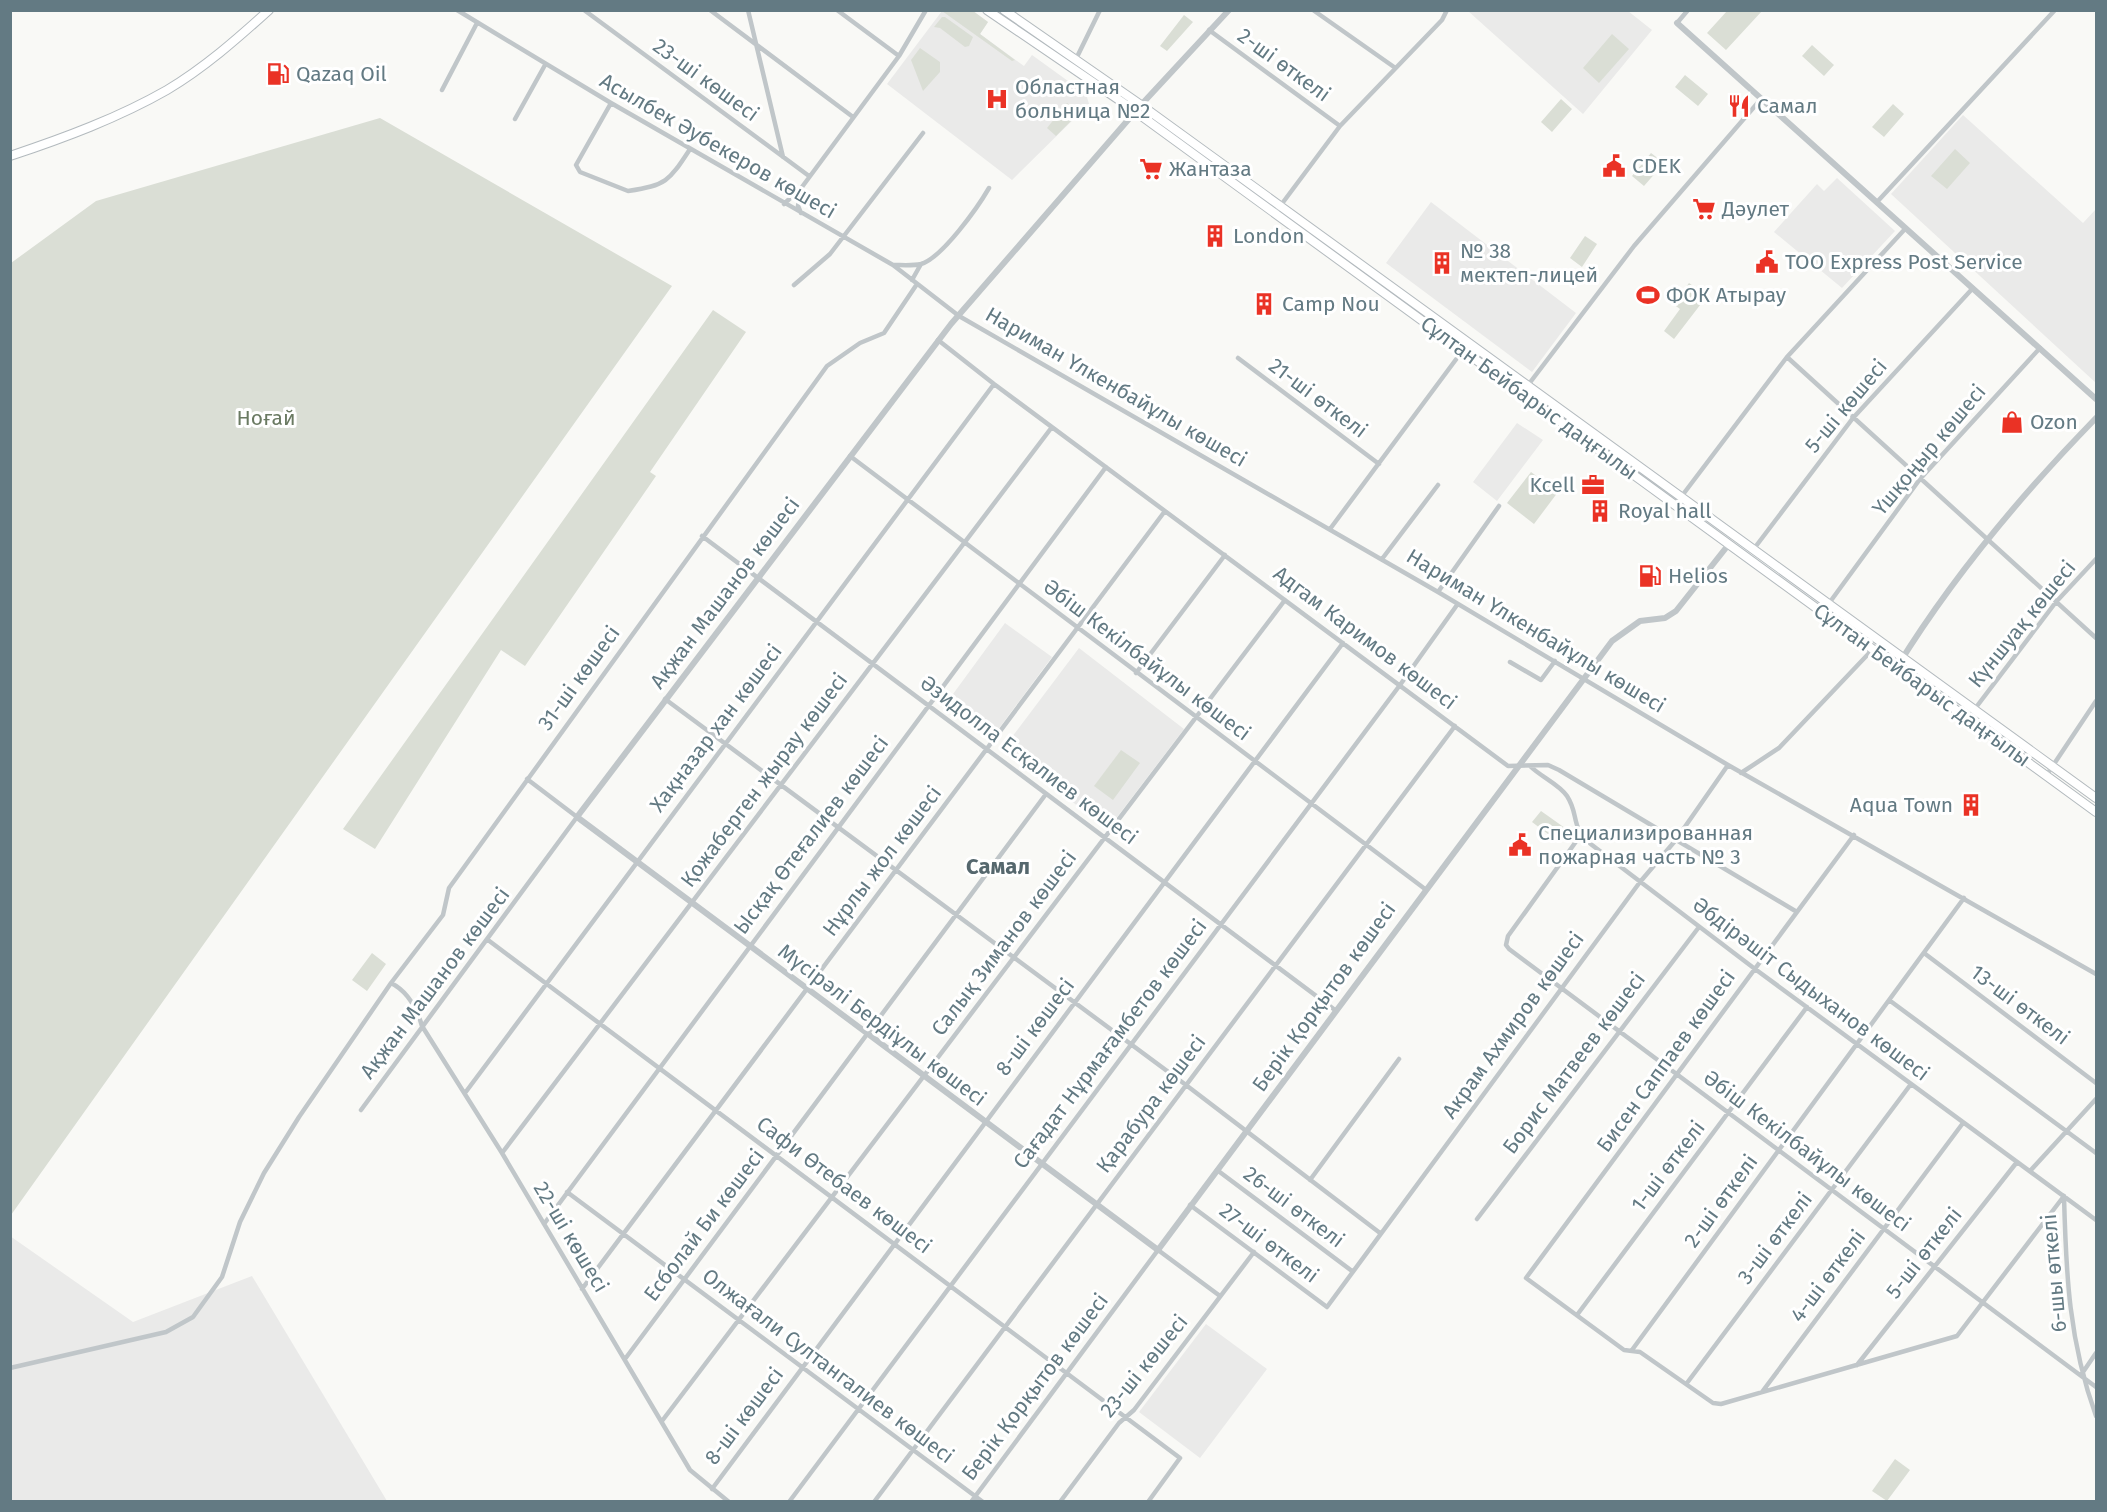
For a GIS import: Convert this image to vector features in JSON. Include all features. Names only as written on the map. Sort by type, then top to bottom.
[{"type":"main road","points":[[10,156],[61,140],[166,90],[228,46],[269,10]]},
{"type":"main road","name":"Сұлтан Бейбарыс даңғылы","points":[[987,10],[1138,108]]},
{"type":"main road","name":"Сұлтан Бейбарыс даңғылы","points":[[1007,11],[1076,59],[1215,165],[1527,385],[1827,606],[2097,798]]},
{"type":"main road","name":"Сұлтан Бейбарыс даңғылы","points":[[1278,210],[1463,350],[2097,812]]},
{"type":"street","points":[[459,12],[468,10]]},
{"type":"street","name":"23-ші көшесі","points":[[584,10],[809,176]]},
{"type":"street","points":[[710,10],[853,117]]},
{"type":"street","points":[[748,10],[783,158]]},
{"type":"street","points":[[837,10],[899,56]]},
{"type":"street","points":[[784,204],[802,187],[899,56],[926,10]]},
{"type":"street","points":[[1076,59],[1100,10]]},
{"type":"street","name":"Ақжан Машанов көшесі","points":[[362,1110],[665,699],[938,340],[1138,108],[1229,10]]},
{"type":"street","points":[[1313,10],[1394,67]]},
{"type":"street","points":[[1688,10],[1677,23],[2097,399]]},
{"type":"street","points":[[1877,202],[2055,10]]},
{"type":"street","points":[[1278,210],[1340,126],[1394,67],[1430,33],[1447,11]]},
{"type":"street","name":"Асылбек Әубекеров көшесі","points":[[459,12],[611,104],[893,266],[959,316]]},
{"type":"street","points":[[442,90],[477,23]]},
{"type":"street","name":"2-ші өткелі","points":[[1209,30],[1340,126]]},
{"type":"street","points":[[515,119],[545,65]]},
{"type":"street","points":[[1522,393],[1634,246],[1761,99]]},
{"type":"street","points":[[611,104],[576,165],[580,172],[628,191],[635,190],[668,181],[690,149]]},
{"type":"street","points":[[794,285],[830,254],[923,133]]},
{"type":"street","points":[[801,214],[798,206],[802,187]]},
{"type":"street","points":[[893,266],[921,264],[934,256],[981,201],[989,188]]},
{"type":"street","points":[[1675,505],[1787,357],[1905,229]]},
{"type":"street","points":[[912,280],[921,264]]},
{"type":"street","name":"31-ші көшесі","points":[[10,1368],[166,1332],[193,1317],[222,1277],[240,1222],[264,1173],[299,1117],[391,983],[443,915],[449,888],[827,366],[860,342],[884,333],[917,284]]},
{"type":"street","name":"5-ші көшесі","points":[[1753,551],[1853,418],[1973,288]]},
{"type":"street","name":"Нариман Үлкенбайұлы көшесі","points":[[959,316],[1382,559],[1728,765],[2097,974]]},
{"type":"street","name":"Адгам Каримов көшесі","points":[[938,340],[1508,766],[1548,765],[1559,770],[1797,912]]},
{"type":"street","name":"Үшқоңыр көшесі","points":[[1827,606],[1920,479],[2040,348]]},
{"type":"street","name":"21-ші өткелі","points":[[1330,529],[1463,350]]},
{"type":"street","points":[[1787,357],[2097,638]]},
{"type":"street","name":"21-ші өткелі","points":[[1238,358],[1379,464]]},
{"type":"street","name":"Хақназар хан көшесі","points":[[465,1093],[994,384]]},
{"type":"street","points":[[1897,667],[1987,538],[2097,418]]},
{"type":"street","name":"Қожаберген жырау көшесі","points":[[502,1153],[1052,427]]},
{"type":"street","name":"Әбіш Кекілбайұлы көшесі","points":[[850,456],[1425,889]]},
{"type":"street","name":"Ысқақ Өтеғалиев көшесі","points":[[544,1224],[658,1067],[1106,467]]},
{"type":"street","points":[[1382,559],[1438,485]]},
{"type":"street","points":[[1438,592],[1499,506]]},
{"type":"street","name":"Нұрлы жол көшесі","points":[[582,1289],[1165,511]]},
{"type":"street","name":"Әзидолла Есқалиев көшесі","points":[[702,536],[1335,1010]]},
{"type":"street","name":"Берік Қорқытов көшесі","points":[[971,1502],[1516,766],[1612,641],[1628,627],[1640,621],[1665,618],[1676,611],[1729,544]]},
{"type":"street","points":[[1136,673],[1225,555]]},
{"type":"street","name":"Күншуақ көшесі","points":[[1974,710],[2056,602],[2097,559]]},
{"type":"street","name":"Салық Зиманов көшесі","points":[[662,1421],[1286,600]]},
{"type":"street","name":"Сағадат Нұрмағамбетов көшесі","points":[[789,1502],[1310,803],[1401,685],[1457,605]]},
{"type":"street","name":"8-шi көшесi","points":[[712,1489],[1343,643]]},
{"type":"street","points":[[1742,773],[1779,748],[1873,649]]},
{"type":"street","points":[[1510,662],[1541,680],[1555,661]]},
{"type":"street","points":[[665,699],[1186,1085],[1380,1233]]},
{"type":"street","points":[[2046,776],[2097,701]]},
{"type":"street","name":"Қарабура көшесі","points":[[874,1502],[1455,726]]},
{"type":"street","name":"Акрам Ахмиров көшесі","points":[[1327,1306],[1560,988],[1640,882],[1675,841],[1728,765]]},
{"type":"street","points":[[1530,766],[1569,799],[1580,836]]},
{"type":"street","name":"Мүсірәлі Бердіұлы көшесі","points":[[527,779],[806,990],[1220,1296]]},
{"type":"street","name":"Есболай Би көшесі","points":[[625,1359],[1046,794]]},
{"type":"street","name":"Бисен Саппаев көшесі","points":[[1577,1315],[1526,1278],[1854,835]]},
{"type":"street","name":"Әбіш Кекілбайұлы көшесі","points":[[1580,836],[1508,936],[1506,945],[1509,949],[2097,1387]]},
{"type":"street","name":"Әбдірәшіт Сыдыханов көшесі","points":[[1580,836],[1755,969],[2097,1220]]},
{"type":"street","name":"2-ші өткелі","points":[[1632,1350],[1964,898]]},
{"type":"street","name":"Борис Матвеев көшесі","points":[[1477,1219],[1699,927]]},
{"type":"street","name":"Сафи Өтебаев көшесі","points":[[488,940],[1180,1458],[1148,1502]]},
{"type":"street","name":"13-ші өткелі","points":[[1924,953],[2097,1083]]},
{"type":"street","name":"22-ші көшесі","points":[[391,983],[410,998],[422,1026],[502,1153],[690,1470],[729,1502]]},
{"type":"street","points":[[1889,1000],[2097,1153]]},
{"type":"street","name":"1-ші өткелі","points":[[1577,1315],[1807,1007]]},
{"type":"street","points":[[1310,1180],[1399,1059]]},
{"type":"street","name":"3-ші өткелі","points":[[1687,1383],[1911,1084]]},
{"type":"street","points":[[2030,1172],[2097,1099]]},
{"type":"street","name":"4-ші өткелі","points":[[1762,1392],[1964,1123]]},
{"type":"street","name":"5-ші өткелі","points":[[1857,1365],[2017,1162]]},
{"type":"street","name":"26-ші өткелі","points":[[1217,1170],[1352,1271]]},
{"type":"street","name":"Олжағали Султангалиев көшесі","points":[[567,1192],[983,1502]]},
{"type":"street","points":[[1577,1315],[1624,1350],[1640,1352],[1713,1403],[1721,1404],[1957,1336],[2064,1196]]},
{"type":"street","name":"6-шы өткелі","points":[[2064,1196],[2067,1289],[2081,1374],[2097,1416]]},
{"type":"street","name":"27-ші өткелі","points":[[1190,1206],[1327,1306]]},
{"type":"street","name":"23-шi көшесi","points":[[1060,1502],[1254,1252]]},
{"type":"street","points":[[2081,1374],[2097,1353]]},
{"type":"shaded area","name":"Областная больница №2","points":[[942,11],[973,11],[988,22],[980,34],[1024,66],[1032,55],[1086,94],[1089,104],[1012,180],[887,84]]},
{"type":"shaded area","points":[[1468,11],[1628,11],[1652,30],[1583,114]]},
{"type":"shaded area","points":[[1963,115],[2083,223],[2096,209],[2096,383],[1891,194]]},
{"type":"shaded area","points":[[1837,178],[1895,231],[1842,288],[1774,232],[1817,184],[1824,191]]},
{"type":"shaded area","points":[[1431,202],[1576,313],[1532,372],[1386,263]]},
{"type":"shaded area","points":[[1517,423],[1543,440],[1497,501],[1473,482]]},
{"type":"shaded area","points":[[1005,623],[1052,657],[991,739],[945,705]]},
{"type":"shaded area","points":[[1079,648],[1184,729],[1108,829],[1003,749]]},
{"type":"shaded area","points":[[10,1236],[133,1322],[252,1276],[387,1501],[11,1501]]},
{"type":"shaded area","points":[[1206,1324],[1267,1369],[1200,1458],[1139,1412]]},
{"type":"green space","points":[[942,11],[973,11],[988,22],[980,34],[1015,60],[1012,61]]},
{"type":"green space","points":[[1727,11],[1762,11],[1726,50],[1707,33]]},
{"type":"green space","points":[[1184,15],[1193,22],[1167,51],[1160,46]]},
{"type":"green space","points":[[942,17],[973,37],[969,46],[965,47],[940,28],[934,27]]},
{"type":"green space","points":[[1612,34],[1629,49],[1599,83],[1583,68]]},
{"type":"green space","points":[[1812,45],[1834,65],[1824,76],[1802,56]]},
{"type":"green space","points":[[920,48],[940,62],[940,72],[923,91],[911,60]]},
{"type":"green space","points":[[1685,75],[1708,94],[1698,106],[1675,87]]},
{"type":"green space","points":[[1561,99],[1572,109],[1552,132],[1541,122]]},
{"type":"green space","points":[[1067,103],[1080,112],[1056,136],[1047,128]]},
{"type":"green space","points":[[1893,104],[1904,114],[1884,137],[1872,127]]},
{"type":"green space","name":"Ноғай","points":[[380,118],[672,286],[11,1215],[11,263],[96,201]]},
{"type":"green space","points":[[1955,149],[1970,163],[1947,189],[1931,176]]},
{"type":"green space","points":[[1651,153],[1664,163],[1644,186],[1632,176]]},
{"type":"green space","points":[[1585,236],[1597,244],[1582,267],[1570,258]]},
{"type":"green space","points":[[1689,283],[1707,296],[1674,339],[1664,331],[1680,309],[1673,304]]},
{"type":"green space","points":[[713,310],[746,332],[650,472],[656,476],[525,666],[501,650],[375,849],[343,829]]},
{"type":"green space","points":[[1531,472],[1558,492],[1534,524],[1507,503]]},
{"type":"green space","points":[[1121,750],[1140,763],[1113,800],[1094,786]]},
{"type":"green space","points":[[1541,811],[1565,828],[1556,840],[1532,822]]},
{"type":"green space","points":[[372,953],[386,964],[367,991],[352,980]]},
{"type":"green space","points":[[1895,1459],[1910,1470],[1887,1501],[1872,1491]]},
{"type":"place","name":"Qazaq Oil","points":[[278,74]]},
{"type":"place","name":"Областная больница №2","points":[[997,99]]},
{"type":"place","name":"Самал","points":[[1739,106]]},
{"type":"place","name":"CDEK","points":[[1614,166]]},
{"type":"place","name":"Жантаза","points":[[1151,169]]},
{"type":"place","name":"Дәулет","points":[[1704,209]]},
{"type":"place","name":"London","points":[[1215,236]]},
{"type":"place","name":"ТОО Express Post Service","points":[[1767,262]]},
{"type":"place","name":"№ 38 мектеп-лицей","points":[[1442,263]]},
{"type":"place","name":"ФОК Атырау","points":[[1648,295]]},
{"type":"place","name":"Camp Nou","points":[[1264,304]]},
{"type":"place","name":"Ozon","points":[[2012,422]]},
{"type":"place","name":"Kcell","points":[[1593,485]]},
{"type":"place","name":"Royal hall","points":[[1600,511]]},
{"type":"place","name":"Helios","points":[[1650,576]]},
{"type":"place","name":"Aqua Town","points":[[1971,805]]},
{"type":"place","name":"Специализированная пожарная часть № 3","points":[[1520,845]]},
{"type":"district","name":"Самал","points":[[998,866]]}]
